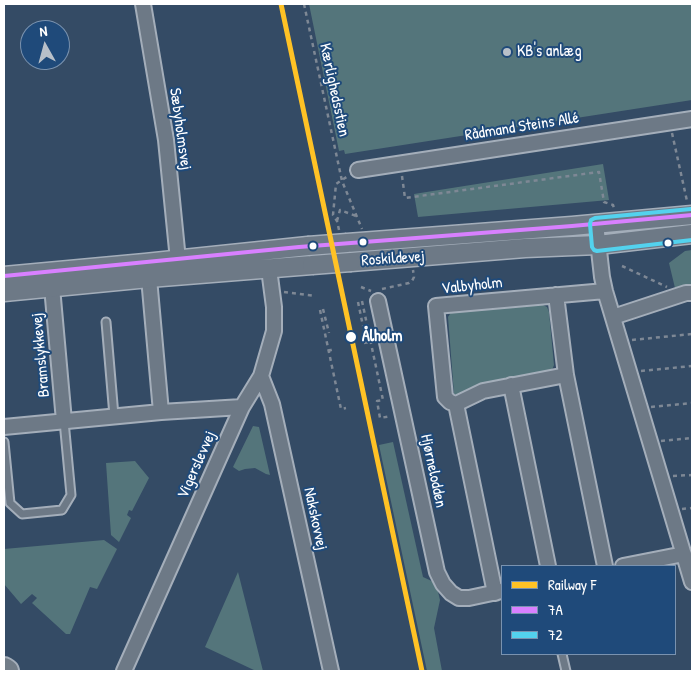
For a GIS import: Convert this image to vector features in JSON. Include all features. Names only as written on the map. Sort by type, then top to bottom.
[{"type":"street","name":"Sæbyholmsvej","points":[[143,4],[166,140],[178,260]]},
{"type":"street","name":"Rådmand Steins Allé","points":[[358,170],[692,119]]},
{"type":"street","name":"Roskildevej","points":[[4,276],[308,246],[690,215]]},
{"type":"street","points":[[596,224],[605,291],[692,582]]},
{"type":"street","name":"Roskildevej","points":[[4,292],[412,257],[526,248],[598,245],[692,234]]},
{"type":"street","name":"Vigerslevvej","points":[[124,671],[242,407],[261,376],[274,331],[274,307],[269,269]]},
{"type":"street","points":[[150,278],[162,412]]},
{"type":"street","name":"Bramslykkevej","points":[[52,287],[64,421]]},
{"type":"street","name":"Valbyholm","points":[[498,592],[456,404],[450,402],[445,396],[436,306],[605,291]]},
{"type":"street","points":[[613,317],[692,293]]},
{"type":"street","name":"Hjørnelodden","points":[[380,295],[437,572],[442,584],[459,598],[469,598],[498,592]]},
{"type":"street","points":[[556,296],[566,375],[605,565]]},
{"type":"street","points":[[456,404],[483,391],[566,375]]},
{"type":"street","name":"Nakskovvej","points":[[261,376],[272,404],[331,671]]},
{"type":"street","points":[[511,385],[548,565]]},
{"type":"street","points":[[4,427],[114,416],[242,407]]},
{"type":"street","points":[[628,565],[684,554]]},
{"type":"lane","points":[[106,322],[114,416]]},
{"type":"lane","points":[[4,442],[10,503],[22,514],[62,510],[71,495],[64,421]]},
{"type":"lane","points":[[562,655],[566,671]]},
{"type":"path","name":"Kærlighedsstien","points":[[304,4],[342,181],[368,241]]},
{"type":"path","points":[[670,122],[690,215]]},
{"type":"path","points":[[400,164],[405,198],[599,172],[604,202],[613,205],[616,222]]},
{"type":"path","points":[[342,181],[336,184],[333,215],[337,222],[340,210],[356,216]]},
{"type":"path","points":[[361,287],[380,295],[409,283],[414,277],[412,257]]},
{"type":"path","points":[[622,266],[666,285],[678,296]]},
{"type":"path","points":[[363,326],[360,301],[383,400],[377,401],[380,418],[392,416]]},
{"type":"path","points":[[329,333],[322,309],[340,407],[341,409],[346,408]]},
{"type":"path","points":[[620,341],[692,334]]},
{"type":"path","points":[[364,343],[370,340]]},
{"type":"path","points":[[328,349],[334,349]]},
{"type":"path","points":[[629,372],[692,366]]},
{"type":"path","points":[[640,408],[692,404]]},
{"type":"path","points":[[650,442],[692,438]]},
{"type":"path","points":[[661,477],[692,474]]},
{"type":"green space","name":"KB's anlæg","points":[[309,4],[692,4],[692,100],[345,154],[344,150],[339,151]]},
{"type":"green space","points":[[603,164],[609,200],[418,217],[414,194]]},
{"type":"green space","points":[[692,250],[692,284],[675,288],[669,263],[685,251]]},
{"type":"green space","points":[[541,304],[547,307],[549,312],[554,365],[552,370],[483,384],[460,394],[454,394],[448,317],[452,311]]},
{"type":"green space","points":[[253,426],[259,427],[270,475],[255,468],[239,471],[233,467]]},
{"type":"green space","points":[[393,442],[423,577],[436,583],[440,600],[434,628],[442,671],[427,671],[379,445]]},
{"type":"green space","points":[[135,461],[149,478],[132,511],[129,510],[127,515],[131,518],[119,542],[111,535],[106,463]]},
{"type":"green space","points":[[104,540],[117,549],[97,589],[90,587],[70,634],[66,634],[32,603],[37,598],[32,594],[21,604],[4,584],[4,549]]},
{"type":"green space","points":[[238,572],[263,671],[256,671],[205,647]]},
{"type":"rail line","name":"F","points":[[281,4],[422,671]]},
{"type":"transit line","name":"72","points":[[691,209],[595,218],[591,220],[590,224],[592,247],[597,251],[692,240]]},
{"type":"transit line","name":"7A","points":[[4,276],[299,247],[692,215]]},
{"type":"place","name":"KB's anlæg","points":[[507,52]]},
{"type":"place","name":"Ålholm","points":[[351,337]]}]
